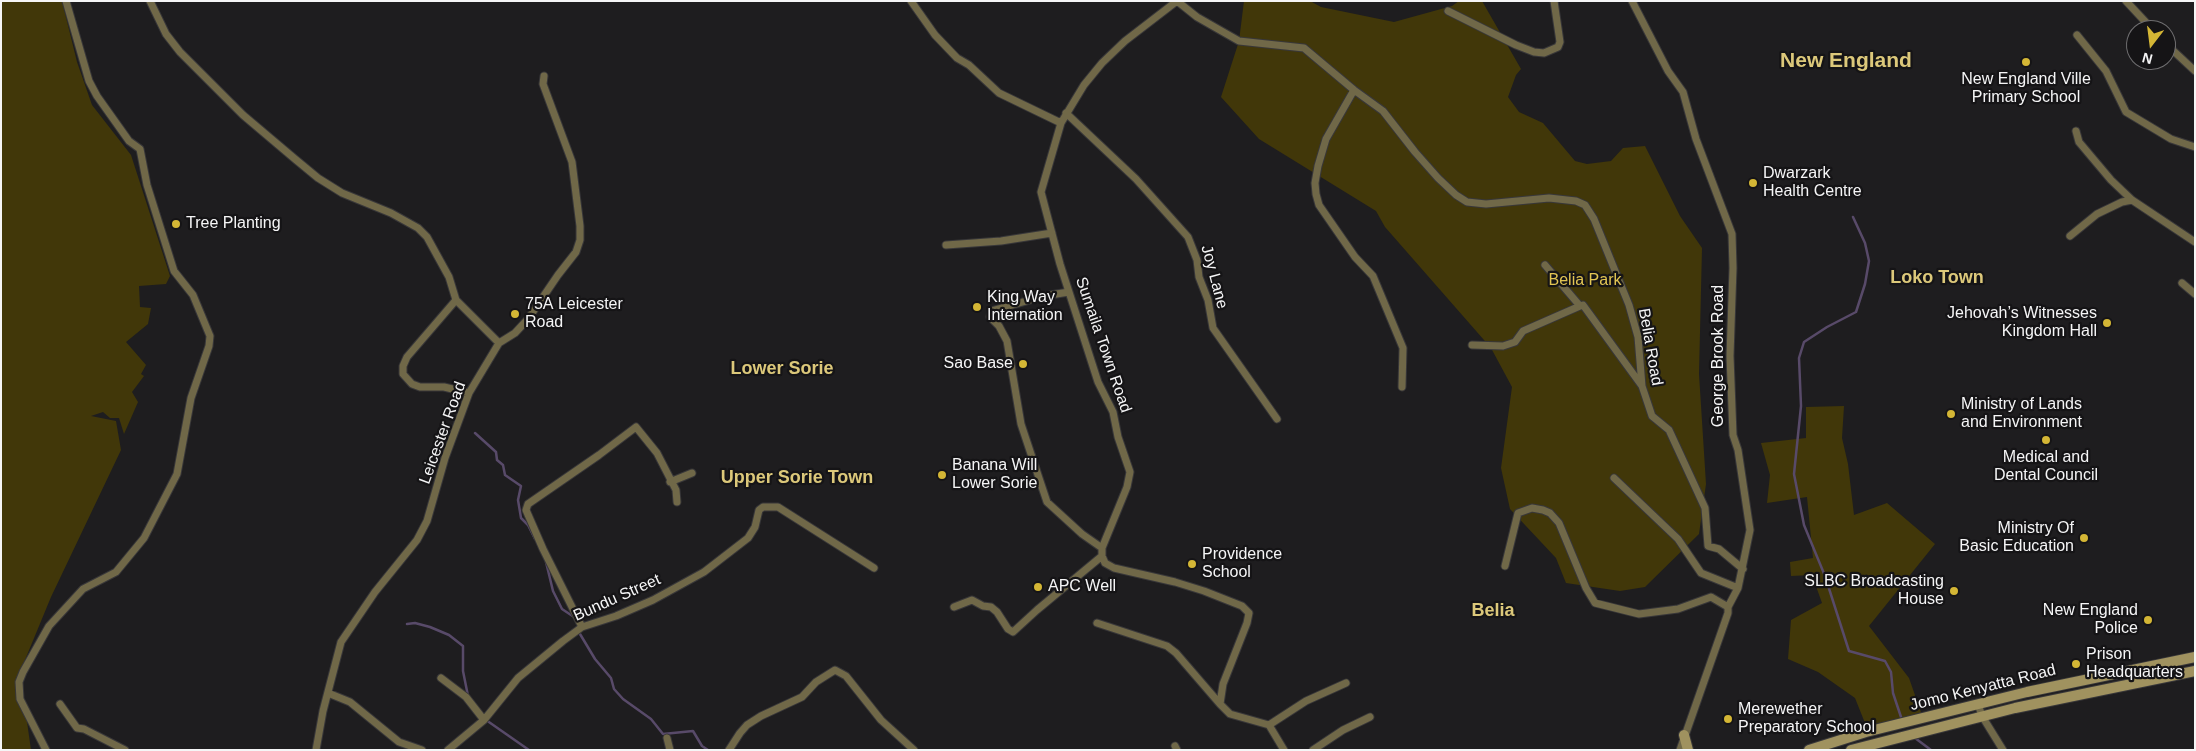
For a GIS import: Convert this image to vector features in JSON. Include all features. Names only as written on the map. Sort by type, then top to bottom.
[{"type":"main road","name":"Jomo Kenyatta Road","points":[[1809,750],[1866,732],[1978,704],[2195,657]]},
{"type":"main road","name":"Jomo Kenyatta Road","points":[[1851,750],[1870,747],[1897,737],[1982,716],[2195,671]]},
{"type":"main road","points":[[1684,735],[1688,750]]},
{"type":"street","points":[[46,750],[20,699],[19,682],[23,672],[49,626],[83,589],[116,572],[144,538],[177,474],[191,398],[210,346],[210,336],[193,295],[174,270],[147,185],[140,150],[129,141],[97,96],[89,80],[66,1]]},
{"type":"street","points":[[150,1],[166,34],[180,52],[243,115],[318,178],[342,193],[391,213],[418,228],[428,237],[449,277],[456,300],[500,343]]},
{"type":"street","points":[[911,1],[935,35],[957,58],[969,65],[999,93],[1061,123]]},
{"type":"street","points":[[1177,1],[1197,16],[1239,41],[1304,48],[1354,90],[1326,139],[1318,166],[1315,183],[1316,194],[1319,205],[1355,257],[1373,276],[1403,348],[1402,387]]},
{"type":"street","name":"Sumaila Town Road","points":[[1102,556],[1102,548],[1127,487],[1130,472],[1118,437],[1113,412],[1098,382],[1060,264],[1041,192],[1061,123],[1084,85],[1102,63],[1125,41],[1177,1]]},
{"type":"street","points":[[1448,11],[1516,45],[1534,52],[1544,53],[1558,47],[1560,42],[1554,1]]},
{"type":"street","points":[[2126,1],[2144,20]]},
{"type":"street","name":"George Brook Road","points":[[1636,2],[1668,71],[1683,92],[1696,139],[1732,234],[1733,268],[1730,356],[1733,435],[1738,450],[1750,530],[1738,588],[1728,607],[1728,613],[1680,750]]},
{"type":"street","points":[[2077,35],[2106,71],[2126,112],[2160,133],[2180,143],[2195,147]]},
{"type":"street","points":[[2176,53],[2195,71]]},
{"type":"street","name":"Leicester Road","points":[[316,750],[341,642],[375,592],[405,558],[424,528],[434,502],[445,458],[469,393],[500,343],[515,334],[576,252],[580,240],[579,209],[572,162],[542,84],[544,76]]},
{"type":"street","name":"Belia Road","points":[[1354,90],[1383,111],[1415,152],[1456,195],[1467,202],[1486,204],[1549,198],[1576,201],[1585,206],[1598,227],[1629,305],[1638,337],[1642,386],[1652,416],[1669,430],[1697,487],[1705,508],[1708,546],[1719,549],[1743,569]]},
{"type":"street","name":"Joy Lane","points":[[1066,113],[1136,179],[1188,237],[1197,260],[1199,277],[1208,300],[1213,328],[1277,419]]},
{"type":"street","points":[[2076,131],[2079,142],[2111,180],[2132,200],[2195,242]]},
{"type":"street","points":[[2070,236],[2097,214],[2122,202],[2132,200]]},
{"type":"street","points":[[946,245],[1002,241],[1052,233]]},
{"type":"street","points":[[1545,265],[1580,306],[1583,305],[1642,386]]},
{"type":"street","points":[[2182,283],[2195,294]]},
{"type":"street","points":[[1070,292],[1044,296],[991,311],[990,317],[999,326],[1007,341],[1009,367],[1021,424],[1047,502],[1082,534],[1102,548]]},
{"type":"street","points":[[456,300],[407,357],[403,366],[403,374],[412,384],[469,393]]},
{"type":"street","points":[[1472,345],[1502,346],[1515,342],[1523,331],[1580,306]]},
{"type":"street","points":[[582,627],[533,526],[526,510],[528,504],[562,482],[636,427],[656,453],[676,490],[677,502]]},
{"type":"street","points":[[670,482],[692,473]]},
{"type":"street","points":[[1614,478],[1678,539],[1701,573],[1738,588]]},
{"type":"street","name":"Bundu Street","points":[[448,750],[484,720],[518,678],[582,627],[616,616],[646,603],[704,572],[748,538],[755,527],[759,510],[763,506],[778,507],[874,568]]},
{"type":"street","points":[[1505,566],[1518,513],[1532,508],[1543,510],[1550,513],[1559,523],[1586,588],[1595,602],[1639,614],[1678,609],[1711,597],[1728,607]]},
{"type":"street","points":[[954,607],[972,600],[983,606],[991,607],[997,612],[1008,629],[1013,632],[1102,556],[1105,563],[1109,566],[1204,591],[1242,606],[1249,612],[1247,623],[1223,684],[1220,704]]},
{"type":"street","points":[[1098,623],[1167,646],[1176,653],[1230,714],[1269,725],[1284,750]]},
{"type":"street","points":[[729,750],[740,732],[747,725],[761,716],[802,698],[816,682],[835,670],[846,676],[881,720],[914,750]]},
{"type":"street","points":[[441,678],[466,697],[484,720]]},
{"type":"street","points":[[1269,725],[1306,701],[1346,683]]},
{"type":"street","points":[[328,693],[350,702],[399,742],[422,750]]},
{"type":"street","points":[[60,704],[77,728],[84,729],[125,750]]},
{"type":"street","points":[[1978,704],[1982,716],[2003,750]]},
{"type":"street","points":[[1313,750],[1343,730],[1370,717]]},
{"type":"street","points":[[1866,732],[1870,747]]},
{"type":"street","points":[[667,738],[670,750]]},
{"type":"green space","points":[[1,1],[62,1],[77,62],[92,105],[131,155],[170,276],[166,284],[139,286],[140,307],[151,308],[148,324],[126,342],[146,365],[141,374],[144,376],[132,392],[138,402],[124,434],[119,418],[110,418],[103,412],[91,416],[116,421],[121,450],[51,597],[20,672],[31,750],[1,750]]},
{"type":"green space","name":"Belia Park","points":[[1244,1],[1310,1],[1321,7],[1394,22],[1452,6],[1459,1],[1482,1],[1521,69],[1516,75],[1508,97],[1519,112],[1543,123],[1575,161],[1587,164],[1611,161],[1623,148],[1645,146],[1680,216],[1702,248],[1699,374],[1706,484],[1699,534],[1645,587],[1620,591],[1566,583],[1556,558],[1510,509],[1501,468],[1512,387],[1491,348],[1385,227],[1376,211],[1259,139],[1221,97],[1239,41]]},
{"type":"green space","points":[[1844,406],[1842,438],[1848,464],[1854,515],[1887,503],[1935,544],[1869,626],[1909,678],[1923,718],[1867,728],[1855,698],[1818,672],[1788,659],[1791,620],[1822,603],[1812,575],[1791,576],[1790,562],[1813,558],[1807,497],[1767,503],[1770,475],[1761,443],[1806,438],[1806,407]]},
{"type":"waterway","points":[[1853,217],[1865,243],[1869,261],[1865,284],[1856,312],[1804,342],[1799,358],[1801,406],[1794,474],[1804,525],[1825,576],[1849,651],[1885,661],[1891,672],[1893,693],[1902,720]]},
{"type":"waterway","points":[[475,433],[496,452],[497,460],[503,465],[505,475],[521,486],[518,500],[521,518],[528,525],[535,539]]},
{"type":"waterway","points":[[546,562],[553,591],[562,609],[574,617]]},
{"type":"waterway","points":[[407,624],[415,623],[430,627],[449,635],[463,646],[463,671],[468,696]]},
{"type":"waterway","points":[[579,630],[595,659],[611,678],[614,689],[623,699],[651,719],[663,734],[693,731],[702,746],[708,750]]},
{"type":"waterway","points":[[486,720],[529,750]]},
{"type":"waterway","points":[[1915,738],[1931,750]]},
{"type":"place","name":"New England Ville Primary School","points":[[2026,62]]},
{"type":"place","name":"Dwarzark Health Centre","points":[[1753,183]]},
{"type":"place","name":"Tree Planting","points":[[176,224]]},
{"type":"place","name":"King Way Internation","points":[[977,307]]},
{"type":"place","name":"75A Leicester Road","points":[[515,314]]},
{"type":"place","name":"Jehovah’s Witnesses Kingdom Hall","points":[[2107,323]]},
{"type":"place","name":"Sao Base","points":[[1023,364]]},
{"type":"place","name":"Ministry of Lands and Environment","points":[[1951,414]]},
{"type":"place","name":"Medical and Dental Council","points":[[2046,440]]},
{"type":"place","name":"Banana Will Lower Sorie","points":[[942,475]]},
{"type":"place","name":"Ministry Of Basic Education","points":[[2084,538]]},
{"type":"place","name":"Providence School","points":[[1192,564]]},
{"type":"place","name":"APC Well","points":[[1038,587]]},
{"type":"place","name":"SLBC Broadcasting House","points":[[1954,591]]},
{"type":"place","name":"New England Police","points":[[2148,620]]},
{"type":"place","name":"Prison Headquarters","points":[[2076,664]]},
{"type":"place","name":"Merewether Preparatory School","points":[[1728,719]]},
{"type":"district","name":"New England","points":[[1846,61]]},
{"type":"district","name":"Loko Town","points":[[1937,278]]},
{"type":"district","name":"Lower Sorie","points":[[782,369]]},
{"type":"district","name":"Upper Sorie Town","points":[[797,478]]},
{"type":"district","name":"Belia","points":[[1493,611]]}]
